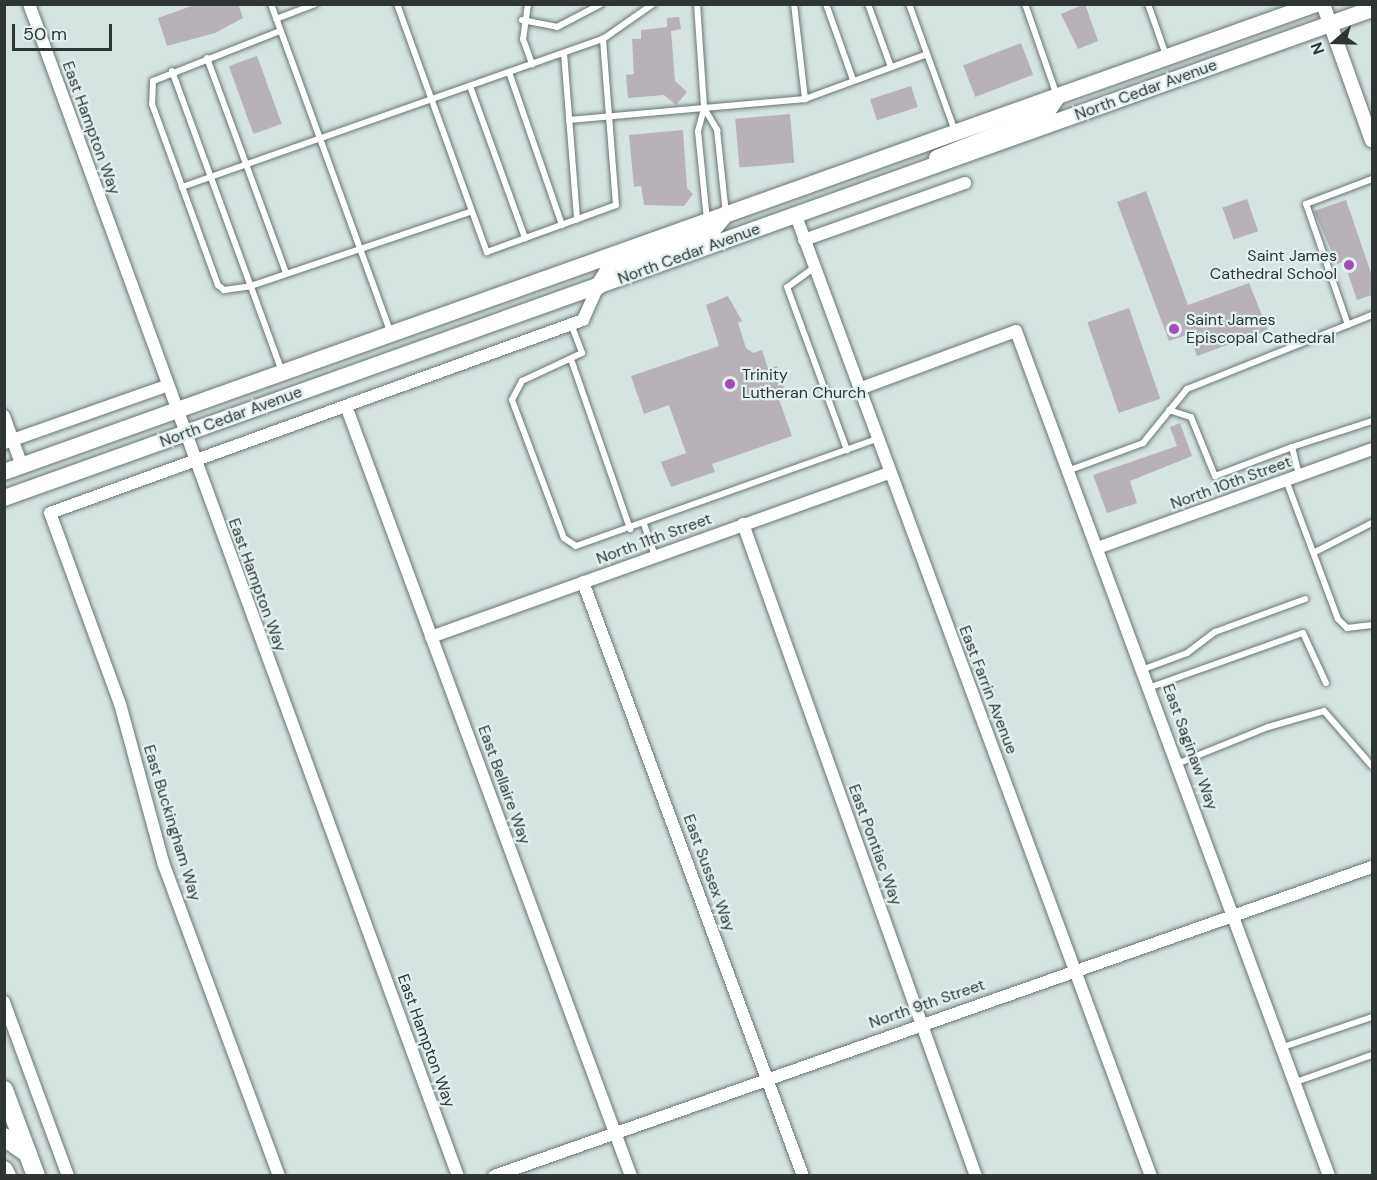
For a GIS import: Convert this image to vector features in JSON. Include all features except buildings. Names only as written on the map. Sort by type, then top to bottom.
[{"type":"main road","name":"North Cedar Avenue","points":[[4,472],[1316,4]]},
{"type":"main road","name":"North Cedar Avenue","points":[[4,498],[1372,9]]},
{"type":"main road","points":[[929,168],[945,151],[1045,115],[1058,96]]},
{"type":"main road","points":[[796,216],[804,201],[880,173],[906,151]]},
{"type":"main road","points":[[598,286],[609,269],[717,230],[726,214]]},
{"type":"main road","points":[[4,1090],[36,1176]]},
{"type":"main road","points":[[4,1137],[28,1154]]},
{"type":"main road","points":[[4,1170],[7,1176]]},
{"type":"street","name":"East Hampton Way","points":[[29,4],[183,434],[458,1176]]},
{"type":"street","points":[[1323,4],[1372,141]]},
{"type":"street","points":[[804,240],[965,183]]},
{"type":"street","name":"East Farrin Avenue","points":[[796,216],[889,473],[1076,970],[1150,1176]]},
{"type":"street","points":[[193,461],[577,322],[598,286]]},
{"type":"street","name":"East Saginaw Way","points":[[859,389],[1016,331],[1100,547],[1329,1176]]},
{"type":"street","points":[[9,442],[166,386]]},
{"type":"street","name":"East Bellaire Way","points":[[346,406],[631,1176]]},
{"type":"street","points":[[4,416],[9,442],[22,466]]},
{"type":"street","name":"North 10th Street","points":[[1100,547],[1372,449]]},
{"type":"street","name":"East Buckingham Way","points":[[193,461],[50,513],[120,704],[163,862],[279,1176]]},
{"type":"street","name":"North 11th Street","points":[[431,638],[889,473]]},
{"type":"street","name":"East Pontiac Way","points":[[743,524],[976,1176]]},
{"type":"street","name":"East Sussex Way","points":[[583,582],[769,1079],[803,1176]]},
{"type":"street","name":"North 9th Street","points":[[494,1176],[1372,867]]},
{"type":"street","points":[[4,1002],[68,1176]]},
{"type":"lane","points":[[271,4],[391,334]]},
{"type":"lane","points":[[276,19],[315,4]]},
{"type":"lane","points":[[397,4],[487,252],[616,205],[603,39]]},
{"type":"lane","points":[[528,4],[522,20],[532,64]]},
{"type":"lane","points":[[522,20],[557,27],[601,4]]},
{"type":"lane","points":[[182,187],[603,39],[653,4]]},
{"type":"lane","points":[[697,4],[704,108],[698,131],[707,222]]},
{"type":"lane","points":[[794,4],[805,99]]},
{"type":"lane","points":[[825,4],[853,80]]},
{"type":"lane","points":[[868,4],[891,67]]},
{"type":"lane","points":[[909,4],[956,133]]},
{"type":"lane","points":[[1025,4],[1058,96]]},
{"type":"lane","points":[[1148,4],[1167,57]]},
{"type":"lane","points":[[280,31],[172,71],[153,81],[151,91],[182,187],[218,285],[224,290],[251,286],[472,211]]},
{"type":"lane","points":[[564,53],[577,219]]},
{"type":"lane","points":[[569,120],[805,99],[927,54]]},
{"type":"lane","points":[[207,58],[286,273]]},
{"type":"lane","points":[[172,71],[282,373]]},
{"type":"lane","points":[[509,72],[562,225]]},
{"type":"lane","points":[[470,86],[525,238]]},
{"type":"lane","points":[[704,108],[717,130],[726,214]]},
{"type":"lane","points":[[1348,325],[1306,204],[1372,179]]},
{"type":"lane","points":[[814,267],[787,287],[847,450]]},
{"type":"lane","points":[[1070,470],[1143,443],[1187,389],[1372,315]]},
{"type":"lane","points":[[577,322],[582,353],[572,362],[522,381],[512,400],[564,538],[576,546],[630,529],[877,439]]},
{"type":"lane","points":[[572,362],[630,529]]},
{"type":"lane","points":[[1170,410],[1191,417],[1215,476],[1292,447],[1372,421]]},
{"type":"lane","points":[[1292,447],[1299,476]]},
{"type":"lane","points":[[1286,480],[1315,552],[1338,619],[1347,628],[1372,625]]},
{"type":"lane","points":[[644,524],[655,556]]},
{"type":"lane","points":[[1315,552],[1372,524]]},
{"type":"lane","points":[[1144,669],[1187,653],[1215,632],[1305,599]]},
{"type":"lane","points":[[1151,687],[1303,633],[1326,683]]},
{"type":"lane","points":[[1179,764],[1268,727],[1324,711],[1372,766]]},
{"type":"lane","points":[[1283,1047],[1372,1017]]},
{"type":"lane","points":[[1296,1082],[1372,1055]]},
{"type":"place","name":"Saint James Cathedral School","points":[[1349,265]]},
{"type":"place","name":"Saint James Episcopal Cathedral","points":[[1174,329]]},
{"type":"place","name":"Trinity Lutheran Church","points":[[730,384]]}]
